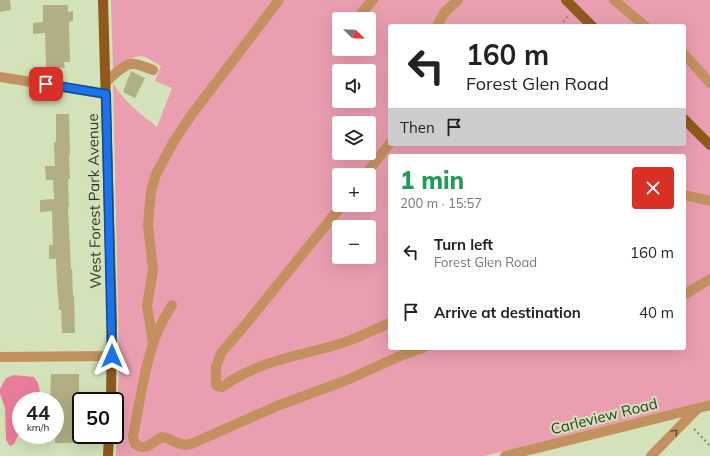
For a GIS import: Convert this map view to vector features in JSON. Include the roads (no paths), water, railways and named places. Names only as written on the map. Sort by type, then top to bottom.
[{"type":"main road","name":"West Forest Park Avenue","points":[[103,0],[112,356],[111,392]]},
{"type":"main road","points":[[566,0],[590,24]]},
{"type":"main road","points":[[686,121],[710,145]]},
{"type":"main road","points":[[108,456],[109,444]]},
{"type":"street","points":[[153,343],[147,306],[152,270],[148,224],[151,191],[156,174],[174,141],[192,114],[279,0]]},
{"type":"street","points":[[362,12],[373,0]]},
{"type":"street","points":[[438,24],[444,13],[458,0]]},
{"type":"street","points":[[614,0],[644,24]]},
{"type":"street","points":[[686,56],[710,83]]},
{"type":"street","points":[[106,82],[125,66],[130,64],[153,70]]},
{"type":"street","points":[[0,77],[106,94]]},
{"type":"street","points":[[370,168],[388,146]]},
{"type":"street","points":[[686,195],[710,201]]},
{"type":"street","points":[[336,212],[221,353],[216,367],[216,384],[217,386],[222,387],[251,370],[338,345],[388,324]]},
{"type":"street","points":[[686,294],[710,279]]},
{"type":"street","points":[[172,305],[161,323],[153,343],[133,437],[135,444],[139,447],[145,448],[162,437],[168,438],[179,444],[191,444],[277,406],[347,380],[402,355],[417,350]]},
{"type":"street","points":[[0,358],[112,356]]},
{"type":"street","name":"Carleview Road","points":[[505,456],[710,405]]},
{"type":"street","points":[[651,456],[698,408]]}]
